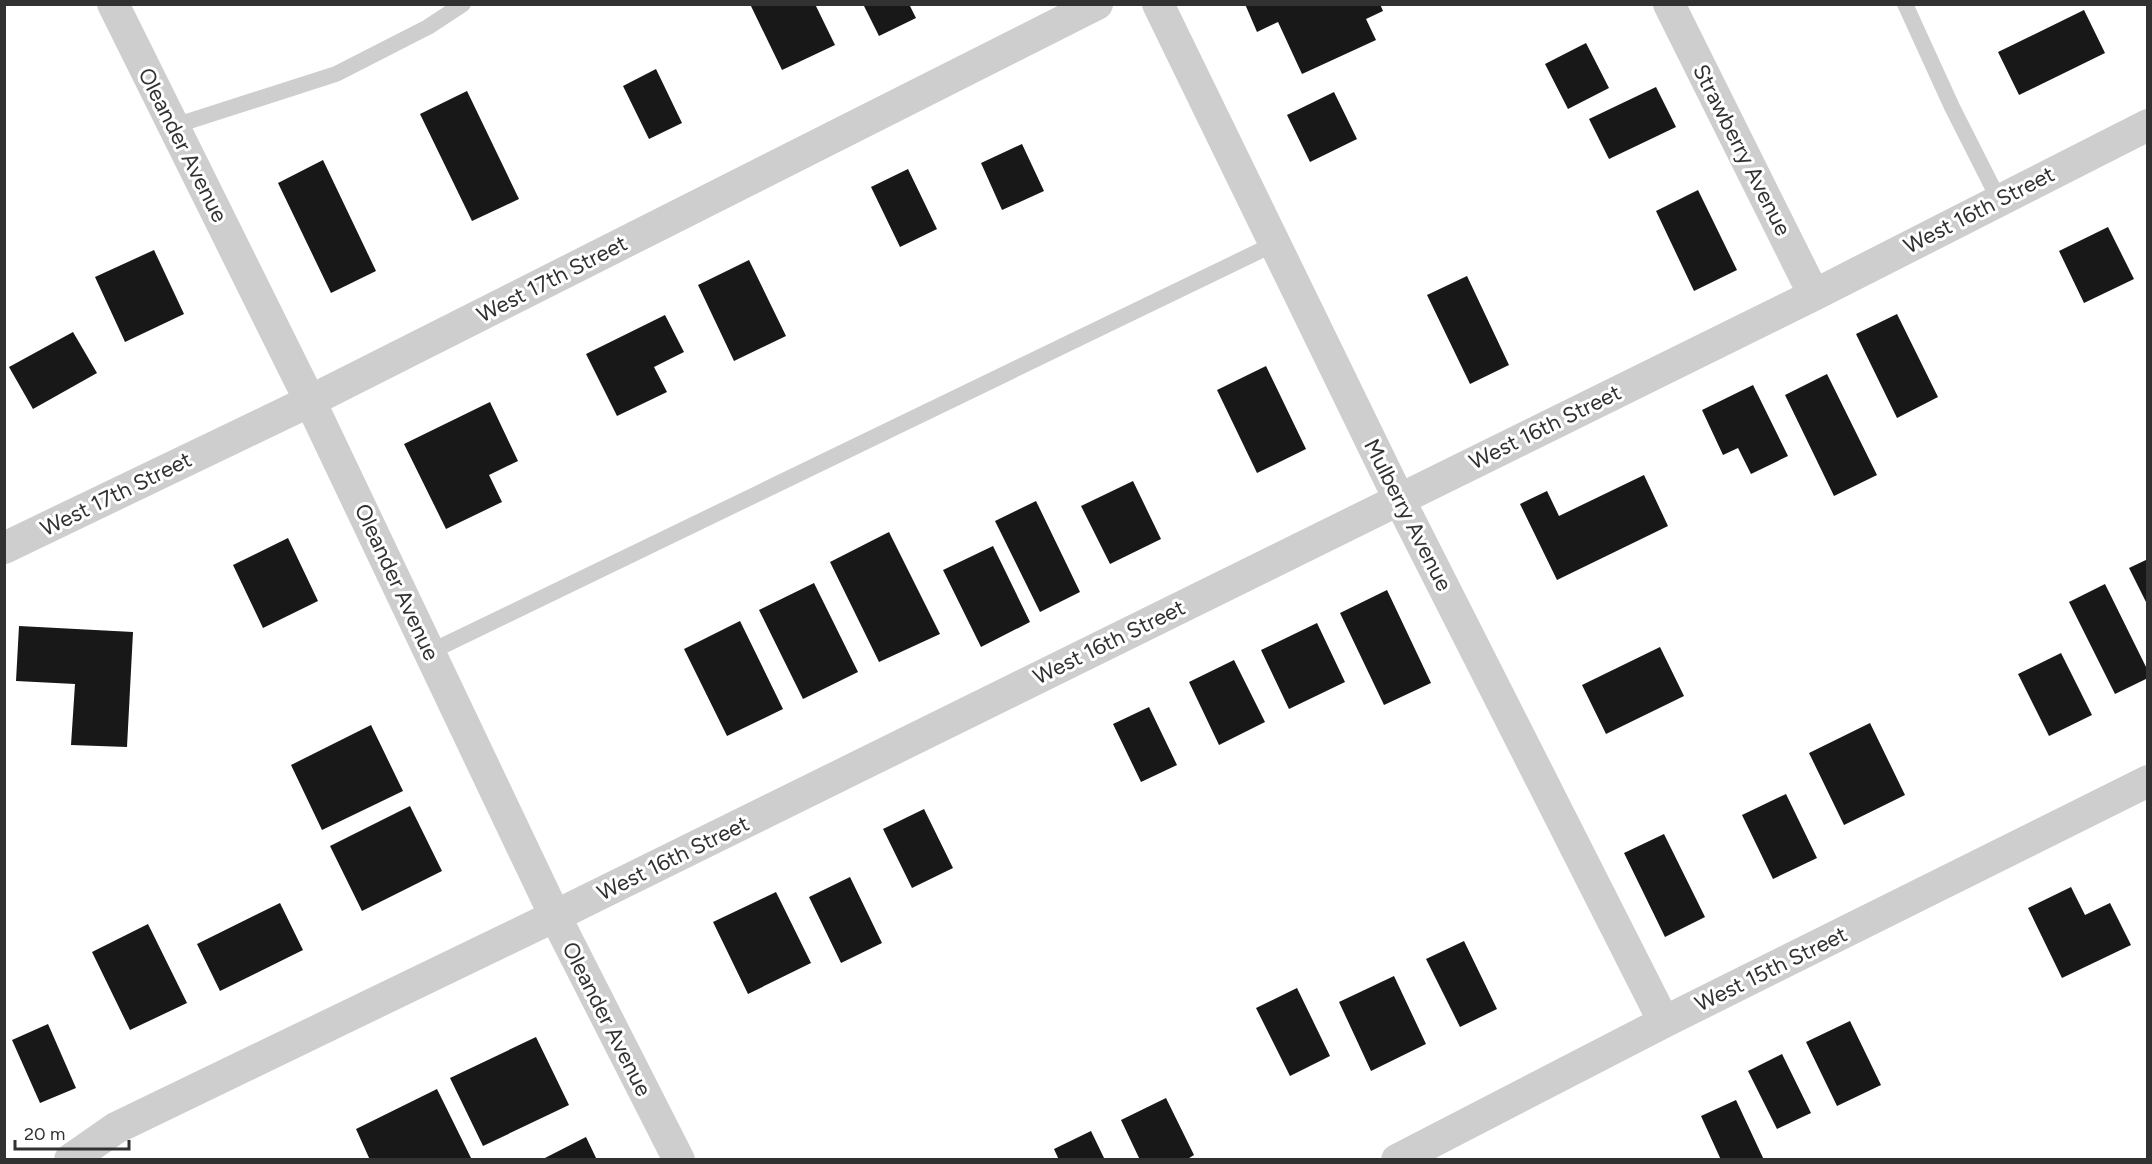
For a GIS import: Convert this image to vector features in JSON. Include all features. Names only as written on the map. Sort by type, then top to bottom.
[{"type":"street","name":"Oleander Avenue","points":[[113,4],[310,400],[555,916],[678,1160]]},
{"type":"street","name":"West 17th Street","points":[[4,548],[310,400],[1097,4]]},
{"type":"street","name":"Mulberry Avenue","points":[[1158,4],[1399,499],[1664,1022]]},
{"type":"street","name":"Strawberry Avenue","points":[[1669,4],[1814,295]]},
{"type":"street","name":"West 16th Street","points":[[70,1160],[116,1128],[555,916],[1814,295],[2148,124]]},
{"type":"street","name":"West 15th Street","points":[[1397,1160],[1664,1022],[2148,781]]},
{"type":"lane","points":[[174,126],[336,74],[428,27],[463,4]]},
{"type":"lane","points":[[1905,4],[1952,108],[2000,200]]},
{"type":"lane","points":[[430,652],[1274,244]]},
{"type":"building","points":[[750,4],[815,4],[835,45],[782,70]]},
{"type":"building","points":[[863,4],[909,4],[916,18],[879,36]]},
{"type":"building","points":[[1245,4],[1380,4],[1383,11],[1366,19],[1376,40],[1302,74],[1278,22],[1257,32]]},
{"type":"building","points":[[2084,10],[2105,53],[2019,95],[1998,52]]},
{"type":"building","points":[[1586,43],[1609,88],[1568,109],[1545,64]]},
{"type":"building","points":[[656,69],[682,123],[649,139],[623,86]]},
{"type":"building","points":[[1656,87],[1676,127],[1609,159],[1589,119]]},
{"type":"building","points":[[467,91],[519,199],[472,221],[420,114]]},
{"type":"building","points":[[1334,92],[1357,139],[1310,162],[1287,115]]},
{"type":"building","points":[[1022,144],[1044,191],[1002,210],[981,163]]},
{"type":"building","points":[[323,160],[376,271],[331,293],[278,183]]},
{"type":"building","points":[[908,169],[937,229],[900,247],[871,187]]},
{"type":"building","points":[[1698,190],[1737,270],[1694,291],[1656,211]]},
{"type":"building","points":[[2108,227],[2134,279],[2084,303],[2059,251]]},
{"type":"building","points":[[154,250],[184,314],[125,342],[95,277]]},
{"type":"building","points":[[749,260],[786,336],[734,361],[698,285]]},
{"type":"building","points":[[1467,276],[1509,365],[1470,384],[1427,295]]},
{"type":"building","points":[[1897,314],[1938,397],[1897,418],[1856,334]]},
{"type":"building","points":[[665,315],[684,352],[654,367],[667,392],[617,416],[586,354]]},
{"type":"building","points":[[73,332],[97,373],[33,409],[9,367]]},
{"type":"building","points":[[1266,366],[1306,449],[1257,473],[1217,390]]},
{"type":"building","points":[[1827,374],[1877,475],[1834,496],[1785,395]]},
{"type":"building","points":[[1753,385],[1788,456],[1751,474],[1738,448],[1723,455],[1702,410]]},
{"type":"building","points":[[490,402],[518,461],[489,475],[502,502],[446,529],[404,444]]},
{"type":"building","points":[[1644,475],[1668,526],[1557,580],[1520,504],[1547,491],[1559,516]]},
{"type":"building","points":[[1133,481],[1161,539],[1110,564],[1081,506]]},
{"type":"building","points":[[1036,501],[1080,592],[1040,612],[995,521]]},
{"type":"building","points":[[889,532],[940,634],[879,662],[830,562]]},
{"type":"building","points":[[288,538],[318,601],[263,628],[233,565]]},
{"type":"building","points":[[993,546],[1030,622],[981,647],[943,570]]},
{"type":"building","points":[[2148,559],[2148,606],[2129,568]]},
{"type":"building","points":[[814,583],[858,672],[803,699],[759,610]]},
{"type":"building","points":[[2105,584],[2148,671],[2148,678],[2115,694],[2069,602]]},
{"type":"building","points":[[1387,590],[1431,683],[1384,705],[1340,613]]},
{"type":"building","points":[[740,621],[783,709],[727,736],[684,649]]},
{"type":"building","points":[[1317,623],[1345,682],[1289,709],[1261,650]]},
{"type":"building","points":[[19,626],[133,632],[127,747],[71,745],[75,684],[16,681]]},
{"type":"building","points":[[1660,647],[1684,696],[1606,734],[1582,685]]},
{"type":"building","points":[[2061,653],[2092,715],[2049,736],[2018,674]]},
{"type":"building","points":[[1234,660],[1265,722],[1219,745],[1189,682]]},
{"type":"building","points":[[1149,707],[1177,765],[1141,782],[1113,724]]},
{"type":"building","points":[[1870,723],[1905,795],[1844,825],[1809,753]]},
{"type":"building","points":[[371,725],[403,791],[322,830],[291,765]]},
{"type":"building","points":[[1786,794],[1817,858],[1773,879],[1742,815]]},
{"type":"building","points":[[410,806],[442,871],[362,911],[330,846]]},
{"type":"building","points":[[924,809],[953,868],[912,888],[883,829]]},
{"type":"building","points":[[1664,834],[1705,917],[1665,937],[1624,853]]},
{"type":"building","points":[[850,877],[882,943],[841,963],[809,897]]},
{"type":"building","points":[[2071,887],[2085,915],[2110,903],[2131,945],[2062,978],[2028,908]]},
{"type":"building","points":[[776,892],[811,963],[748,994],[713,922]]},
{"type":"building","points":[[280,903],[303,950],[220,991],[197,944]]},
{"type":"building","points":[[148,924],[187,1003],[130,1030],[92,952]]},
{"type":"building","points":[[1464,941],[1497,1009],[1460,1027],[1426,959]]},
{"type":"building","points":[[1394,976],[1426,1044],[1371,1071],[1339,1002]]},
{"type":"building","points":[[1297,988],[1330,1056],[1290,1076],[1256,1008]]},
{"type":"building","points":[[1850,1021],[1881,1085],[1837,1106],[1806,1042]]},
{"type":"building","points":[[48,1024],[76,1088],[40,1103],[12,1040]]},
{"type":"building","points":[[536,1037],[569,1105],[483,1146],[450,1078]]},
{"type":"building","points":[[1782,1054],[1811,1113],[1777,1129],[1748,1071]]},
{"type":"building","points":[[437,1089],[472,1160],[370,1160],[356,1129]]},
{"type":"building","points":[[1166,1098],[1194,1155],[1186,1160],[1140,1160],[1121,1120]]},
{"type":"building","points":[[1736,1100],[1764,1160],[1721,1160],[1701,1116]]},
{"type":"building","points":[[1091,1131],[1105,1160],[1059,1160],[1054,1149]]},
{"type":"building","points":[[586,1137],[597,1160],[541,1160]]}]
